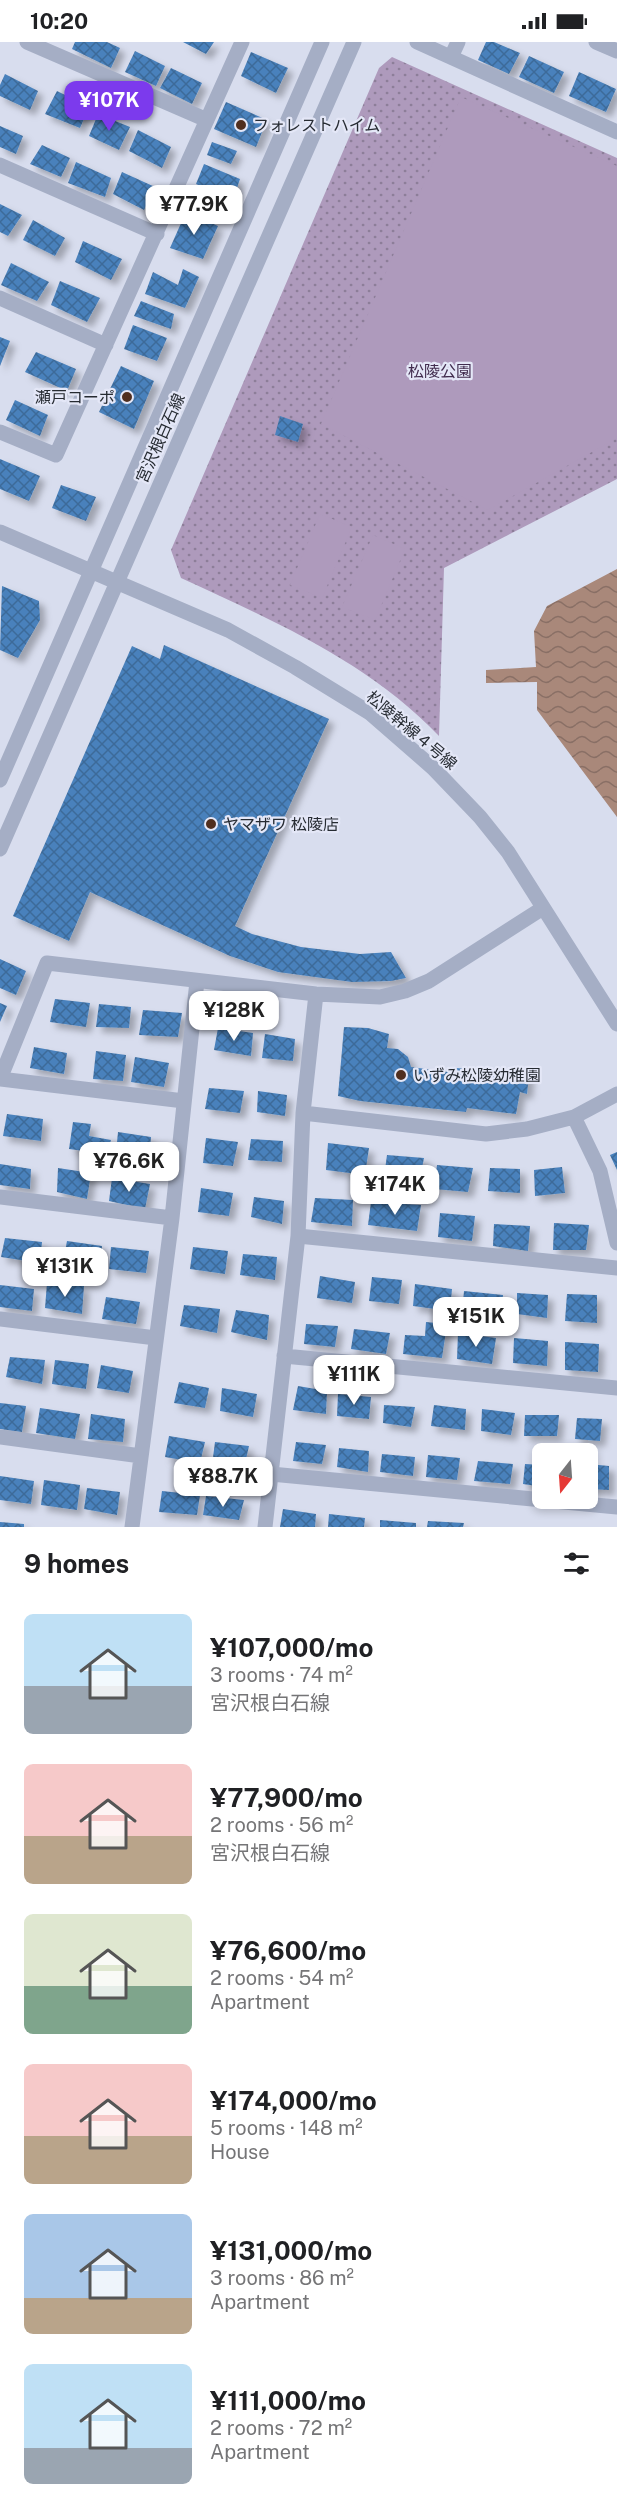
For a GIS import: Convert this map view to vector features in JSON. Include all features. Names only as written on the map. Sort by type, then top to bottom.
[{"type":"street","points":[[27,42],[207,120]]},
{"type":"street","points":[[0,432],[56,455],[242,42]]},
{"type":"street","points":[[0,780],[322,42]]},
{"type":"street","name":"宮沢根白石線","points":[[0,849],[354,42]]},
{"type":"street","points":[[417,42],[617,132]]},
{"type":"street","points":[[451,57],[458,42]]},
{"type":"street","points":[[596,42],[617,51]]},
{"type":"street","points":[[0,165],[157,234]]},
{"type":"street","points":[[0,298],[106,345]]},
{"type":"street","name":"松陵幹線４号線","points":[[0,532],[228,630],[295,667],[370,714],[433,768],[480,817],[508,852],[617,1024]]},
{"type":"street","points":[[184,1101],[0,1079],[48,963],[316,993],[380,996],[405,991],[429,981],[543,908]]},
{"type":"street","points":[[132,1527],[172,1218],[197,981]]},
{"type":"street","points":[[265,1527],[298,1236],[303,1113],[316,993]]},
{"type":"street","points":[[303,1113],[486,1134],[527,1129],[574,1117],[617,1094]]},
{"type":"street","points":[[574,1117],[600,1171],[617,1243]]},
{"type":"street","points":[[0,1197],[172,1218]]},
{"type":"street","points":[[298,1236],[617,1268]]},
{"type":"street","points":[[0,1318],[156,1338]]},
{"type":"street","points":[[284,1356],[617,1388]]},
{"type":"street","points":[[0,1437],[141,1456]]},
{"type":"street","points":[[271,1474],[617,1507]]},
{"type":"green space","name":"松陵公園","points":[[392,57],[617,158],[617,479],[444,568],[439,736],[412,710],[351,665],[284,627],[181,578],[171,550],[379,68]]},
{"type":"green space","points":[[461,97],[617,166],[617,438],[488,510],[321,424]]},
{"type":"green space","points":[[320,514],[352,527],[322,598],[290,585]]},
{"type":"green space","points":[[373,535],[405,549],[375,620],[342,607]]},
{"type":"water","points":[[617,569],[617,817],[537,710],[537,682],[486,683],[486,670],[536,667],[534,631],[547,606]]},
{"type":"building","points":[[75,42],[107,42],[120,48],[111,68],[72,49]]},
{"type":"building","points":[[183,42],[214,42],[206,54]]},
{"type":"building","points":[[486,42],[494,42],[520,53],[509,74],[478,60]]},
{"type":"building","points":[[135,51],[165,66],[156,86],[125,72]]},
{"type":"building","points":[[251,52],[288,68],[276,93],[241,76]]},
{"type":"building","points":[[529,56],[564,72],[554,93],[519,77]]},
{"type":"building","points":[[171,68],[202,83],[192,104],[160,88]]},
{"type":"building","points":[[579,72],[616,89],[606,112],[569,96]]},
{"type":"building","points":[[5,74],[38,91],[30,110],[0,96],[0,85]]},
{"type":"building","points":[[57,91],[89,107],[80,128],[45,114]]},
{"type":"building","name":"フォレストハイム","points":[[226,102],[267,120],[256,147],[214,129]]},
{"type":"building","points":[[98,114],[130,127],[119,150],[89,136]]},
{"type":"building","points":[[0,126],[23,136],[16,154],[0,147]]},
{"type":"building","points":[[138,130],[171,147],[162,168],[129,151]]},
{"type":"building","points":[[212,142],[237,151],[231,164],[207,155]]},
{"type":"building","points":[[42,145],[70,158],[61,177],[30,164]]},
{"type":"building","points":[[76,162],[111,178],[105,197],[68,183]]},
{"type":"building","points":[[204,164],[240,179],[233,200],[196,184]]},
{"type":"building","points":[[122,172],[155,187],[144,210],[113,194]]},
{"type":"building","points":[[0,204],[22,215],[8,236],[0,232]]},
{"type":"building","points":[[186,212],[218,226],[203,259],[170,248]]},
{"type":"building","points":[[33,220],[65,238],[55,256],[23,240]]},
{"type":"building","points":[[83,241],[122,259],[111,280],[75,262]]},
{"type":"building","points":[[11,263],[49,282],[37,301],[1,285]]},
{"type":"building","points":[[183,269],[199,277],[185,308],[145,294],[153,272],[178,285]]},
{"type":"building","points":[[60,281],[100,298],[87,322],[51,305]]},
{"type":"building","points":[[141,301],[174,314],[171,329],[134,316]]},
{"type":"building","points":[[133,325],[167,338],[157,361],[124,349]]},
{"type":"building","points":[[0,337],[10,341],[0,366]]},
{"type":"building","points":[[36,352],[76,369],[67,391],[25,372]]},
{"type":"building","name":"瀬戸コーポ","points":[[121,366],[154,381],[134,429],[99,412]]},
{"type":"building","points":[[15,400],[48,415],[40,436],[6,420]]},
{"type":"building","points":[[280,416],[303,424],[298,442],[275,435]]},
{"type":"building","points":[[0,459],[40,476],[29,501],[0,489]]},
{"type":"building","points":[[61,485],[96,497],[86,521],[52,508]]},
{"type":"building","points":[[2,586],[39,601],[40,620],[18,658],[0,650]]},
{"type":"building","points":[[164,645],[329,719],[235,926],[252,934],[301,947],[360,954],[391,952],[406,978],[391,981],[352,982],[278,972],[230,956],[90,892],[69,941],[13,916],[132,646],[160,659]]},
{"type":"building","points":[[0,959],[26,971],[16,995],[0,988]]},
{"type":"building","points":[[55,999],[90,1003],[86,1027],[50,1022]]},
{"type":"building","points":[[0,1003],[7,1006],[0,1022]]},
{"type":"building","points":[[99,1004],[131,1007],[129,1028],[96,1027]]},
{"type":"building","points":[[143,1010],[182,1013],[178,1037],[139,1035]]},
{"type":"building","points":[[344,1027],[368,1028],[389,1034],[387,1048],[398,1049],[408,1057],[411,1067],[456,1073],[456,1068],[529,1075],[527,1094],[520,1092],[516,1114],[467,1108],[466,1112],[360,1101],[338,1096]]},
{"type":"building","points":[[218,1028],[253,1033],[251,1056],[214,1050]]},
{"type":"building","points":[[265,1034],[295,1039],[293,1061],[262,1058]]},
{"type":"building","points":[[34,1047],[67,1053],[64,1074],[30,1068]]},
{"type":"building","points":[[96,1051],[126,1055],[123,1081],[93,1079]]},
{"type":"building","points":[[135,1057],[169,1063],[164,1087],[131,1082]]},
{"type":"building","points":[[209,1088],[244,1091],[240,1113],[205,1109]]},
{"type":"building","points":[[258,1091],[287,1095],[285,1116],[257,1112]]},
{"type":"building","points":[[7,1114],[43,1119],[41,1141],[3,1136]]},
{"type":"building","points":[[73,1122],[91,1124],[89,1136],[111,1140],[107,1154],[69,1149]]},
{"type":"building","points":[[118,1132],[151,1137],[149,1160],[116,1153]]},
{"type":"building","points":[[206,1138],[238,1142],[233,1166],[203,1163]]},
{"type":"building","points":[[251,1139],[283,1141],[282,1162],[248,1160]]},
{"type":"building","points":[[328,1143],[369,1148],[365,1175],[326,1170]]},
{"type":"building","points":[[617,1152],[617,1170],[610,1155]]},
{"type":"building","points":[[387,1155],[424,1158],[419,1183],[384,1177]]},
{"type":"building","points":[[0,1164],[31,1169],[30,1189],[0,1185]]},
{"type":"building","points":[[437,1165],[473,1168],[468,1192],[434,1189]]},
{"type":"building","points":[[562,1167],[565,1193],[535,1196],[534,1170]]},
{"type":"building","points":[[58,1168],[91,1173],[87,1199],[57,1192]]},
{"type":"building","points":[[490,1168],[520,1169],[520,1193],[488,1191]]},
{"type":"building","points":[[112,1178],[150,1184],[145,1209],[109,1201]]},
{"type":"building","points":[[201,1188],[233,1193],[229,1216],[198,1212]]},
{"type":"building","points":[[254,1197],[284,1201],[282,1224],[251,1217]]},
{"type":"building","points":[[315,1198],[353,1200],[352,1226],[311,1222]]},
{"type":"building","points":[[371,1202],[421,1205],[417,1231],[368,1225]]},
{"type":"building","points":[[440,1213],[475,1216],[472,1241],[438,1237]]},
{"type":"building","points":[[554,1223],[589,1225],[586,1250],[553,1250]]},
{"type":"building","points":[[494,1224],[530,1226],[528,1251],[493,1246]]},
{"type":"building","points":[[5,1238],[42,1242],[40,1263],[1,1257]]},
{"type":"building","points":[[67,1241],[102,1246],[100,1269],[63,1262]]},
{"type":"building","points":[[111,1247],[149,1251],[146,1273],[109,1269]]},
{"type":"building","points":[[193,1247],[228,1251],[225,1274],[190,1269]]},
{"type":"building","points":[[243,1254],[277,1257],[275,1280],[240,1275]]},
{"type":"building","points":[[320,1276],[355,1282],[352,1303],[317,1298]]},
{"type":"building","points":[[372,1277],[402,1280],[399,1304],[369,1301]]},
{"type":"building","points":[[47,1283],[84,1286],[82,1314],[45,1308]]},
{"type":"building","points":[[415,1284],[452,1289],[450,1311],[413,1306]]},
{"type":"building","points":[[0,1285],[34,1289],[32,1311],[0,1307]]},
{"type":"building","points":[[464,1291],[503,1295],[501,1315],[462,1313]]},
{"type":"building","points":[[517,1293],[548,1295],[547,1318],[517,1314]]},
{"type":"building","points":[[567,1294],[597,1295],[597,1323],[565,1321]]},
{"type":"building","points":[[106,1297],[140,1302],[136,1324],[102,1319]]},
{"type":"building","points":[[184,1305],[220,1309],[217,1333],[180,1326]]},
{"type":"building","points":[[236,1310],[269,1315],[267,1340],[231,1332]]},
{"type":"building","points":[[426,1322],[447,1324],[442,1358],[403,1354],[405,1335],[425,1336]]},
{"type":"building","points":[[306,1324],[338,1326],[335,1347],[304,1344]]},
{"type":"building","points":[[354,1329],[390,1333],[386,1354],[351,1349]]},
{"type":"building","points":[[458,1333],[496,1338],[492,1364],[457,1359]]},
{"type":"building","points":[[514,1338],[548,1341],[547,1366],[513,1363]]},
{"type":"building","points":[[565,1342],[599,1344],[598,1372],[565,1370]]},
{"type":"building","points":[[10,1357],[45,1360],[42,1384],[6,1377]]},
{"type":"building","points":[[55,1360],[89,1364],[86,1389],[52,1384]]},
{"type":"building","points":[[101,1365],[133,1371],[129,1393],[97,1388]]},
{"type":"building","points":[[179,1382],[209,1388],[205,1408],[174,1403]]},
{"type":"building","points":[[298,1386],[327,1391],[326,1414],[293,1410]]},
{"type":"building","points":[[222,1388],[257,1394],[253,1417],[220,1411]]},
{"type":"building","points":[[338,1394],[371,1397],[369,1419],[337,1416]]},
{"type":"building","points":[[0,1403],[26,1406],[22,1432],[0,1429]]},
{"type":"building","points":[[384,1405],[415,1407],[411,1427],[383,1423]]},
{"type":"building","points":[[434,1405],[466,1409],[465,1430],[431,1426]]},
{"type":"building","points":[[40,1408],[80,1414],[75,1439],[36,1433]]},
{"type":"building","points":[[482,1409],[515,1413],[511,1435],[481,1431]]},
{"type":"building","points":[[91,1414],[125,1419],[123,1442],[88,1439]]},
{"type":"building","points":[[525,1415],[559,1415],[557,1436],[524,1436]]},
{"type":"building","points":[[577,1418],[602,1419],[600,1441],[575,1439]]},
{"type":"building","points":[[169,1436],[205,1442],[200,1463],[165,1457]]},
{"type":"building","points":[[215,1442],[249,1446],[244,1468],[212,1465]]},
{"type":"building","points":[[296,1442],[326,1445],[322,1464],[293,1461]]},
{"type":"building","points":[[339,1448],[369,1451],[368,1472],[337,1467]]},
{"type":"building","points":[[382,1454],[415,1457],[413,1476],[380,1472]]},
{"type":"building","points":[[428,1455],[460,1458],[457,1480],[426,1477]]},
{"type":"building","points":[[478,1461],[513,1464],[510,1484],[474,1481]]},
{"type":"building","points":[[525,1464],[532,1464],[532,1485],[523,1484]]},
{"type":"building","points":[[598,1465],[609,1466],[609,1490],[598,1489]]},
{"type":"building","points":[[0,1476],[34,1481],[31,1504],[0,1500]]},
{"type":"building","points":[[44,1480],[80,1485],[77,1510],[41,1505]]},
{"type":"building","points":[[87,1488],[120,1492],[117,1515],[84,1509]]},
{"type":"building","points":[[162,1491],[200,1495],[197,1515],[159,1512]]},
{"type":"building","points":[[206,1496],[244,1500],[239,1520],[203,1515]]},
{"type":"building","points":[[283,1509],[316,1514],[315,1527],[280,1527]]},
{"type":"building","points":[[329,1514],[365,1518],[364,1527],[328,1527]]},
{"type":"building","points":[[380,1520],[416,1523],[416,1527],[380,1527]]},
{"type":"building","points":[[428,1521],[464,1523],[463,1527],[427,1527]]},
{"type":"building","points":[[0,1522],[24,1524],[24,1527],[0,1527]]},
{"type":"place","name":"フォレストハイム","points":[[241,125]]},
{"type":"place","name":"瀬戸コーポ","points":[[127,397]]},
{"type":"place","name":"ヤマザワ 松陵店","points":[[211,824]]},
{"type":"place","name":"いずみ松陵幼稚園","points":[[401,1075]]}]
